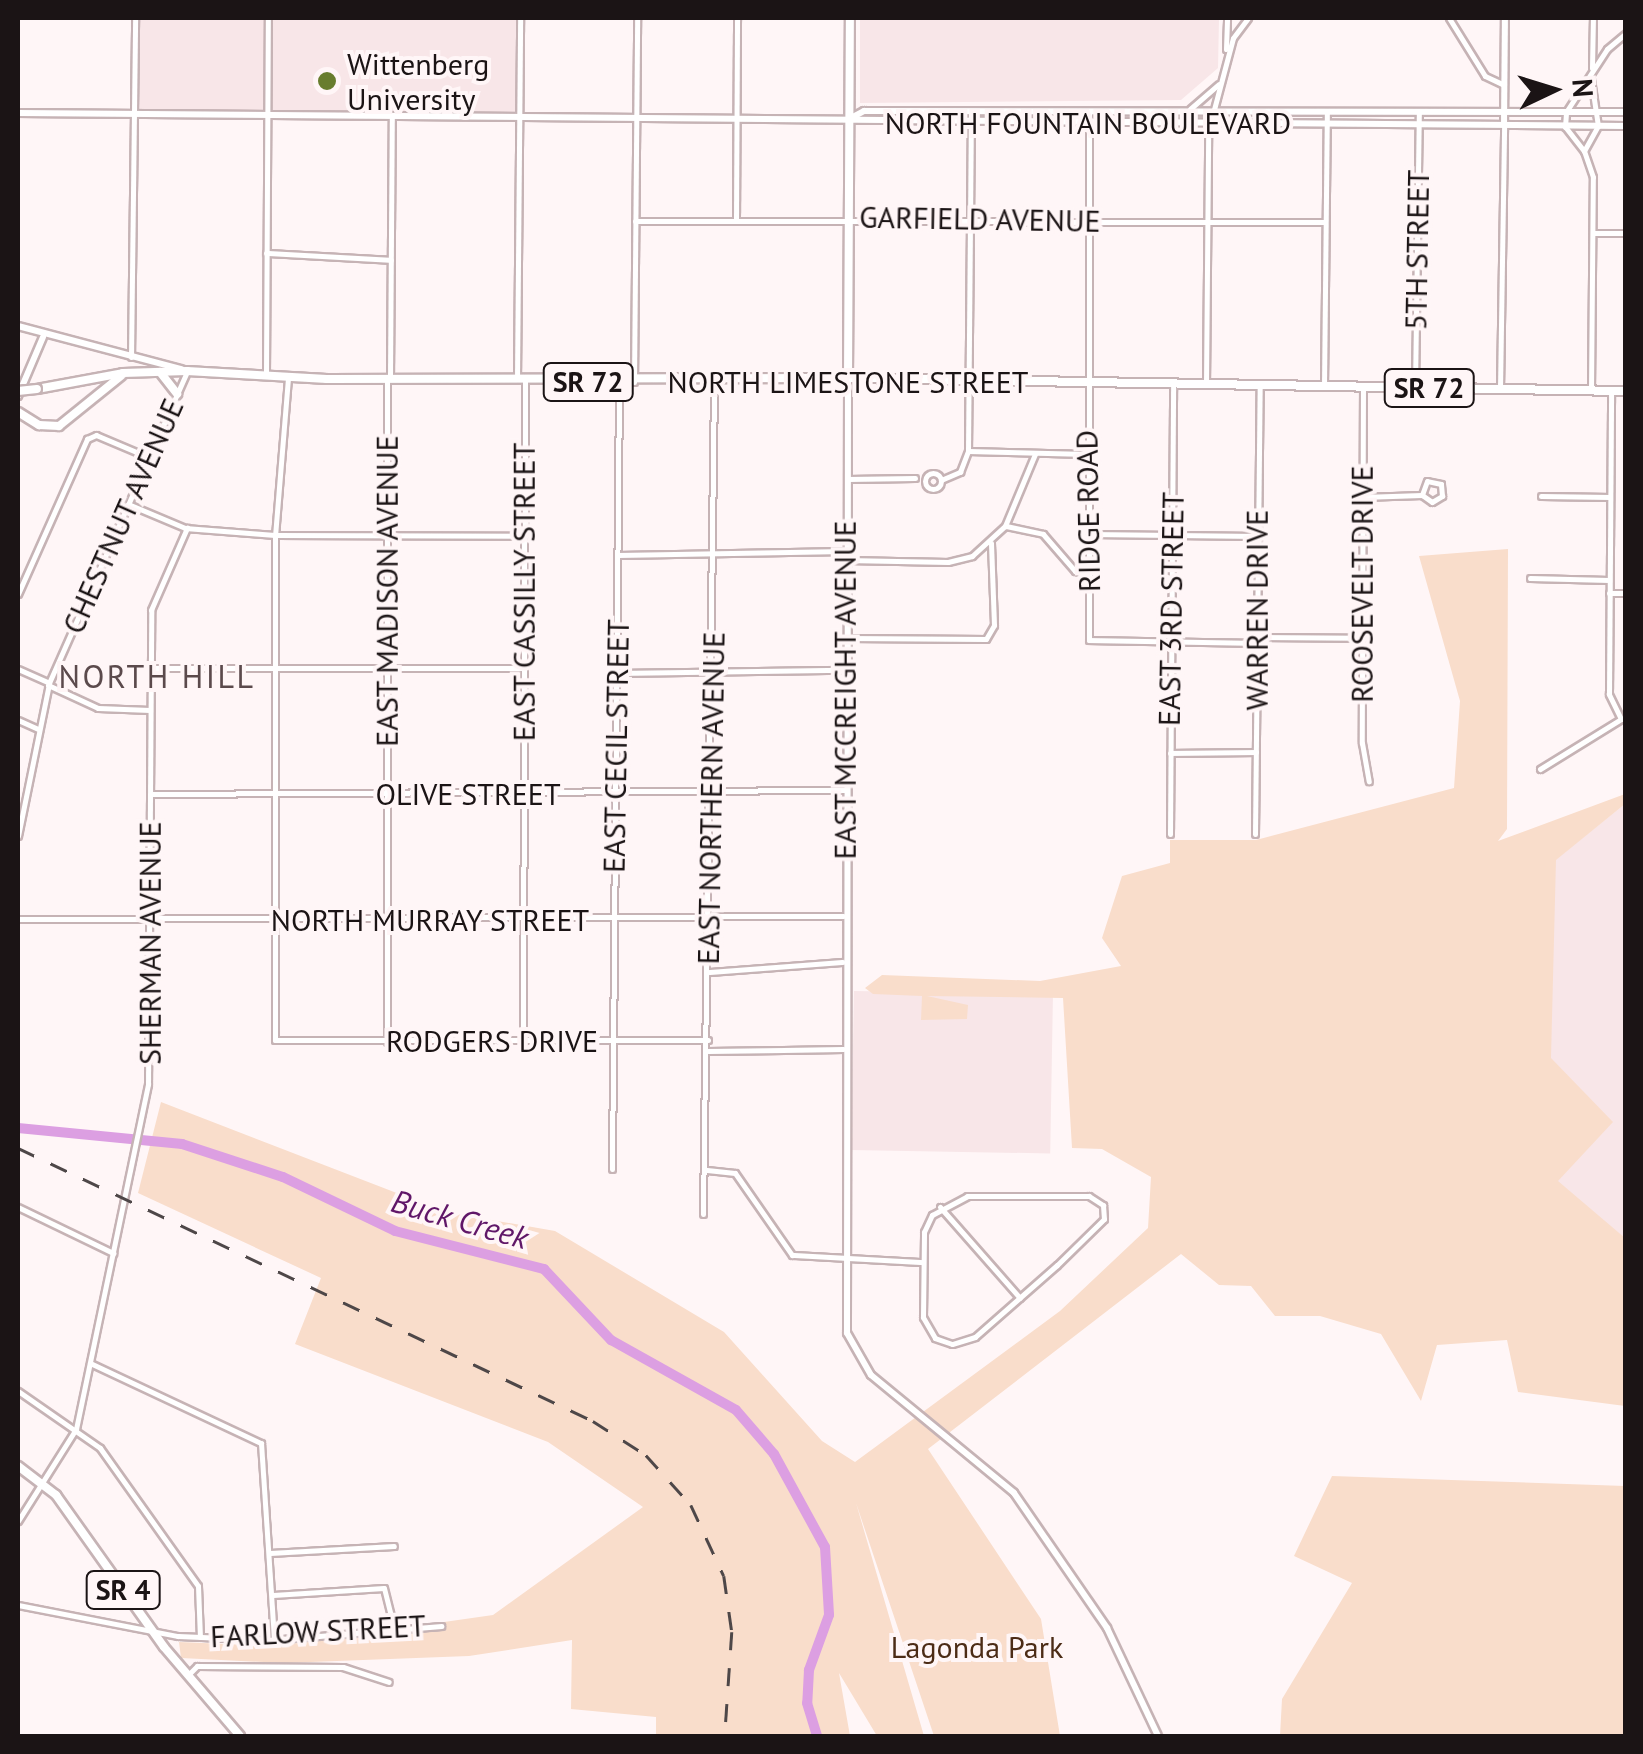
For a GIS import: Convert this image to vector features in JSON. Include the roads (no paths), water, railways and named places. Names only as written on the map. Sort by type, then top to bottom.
[{"type":"main road","name":"EAST MCCREIGHT AVENUE","points":[[848,378],[850,18]]},
{"type":"main road","points":[[156,371],[170,379],[177,394]]},
{"type":"main road","name":"NORTH LIMESTONE STREET","points":[[187,371],[288,378],[521,382],[848,378],[1626,392]]},
{"type":"main road","name":"SR 72","points":[[18,394],[123,373],[187,371]]},
{"type":"main road","points":[[18,412],[39,425],[59,426],[123,373]]},
{"type":"main road","name":"SR 4","points":[[18,1466],[42,1482],[154,1634],[240,1736]]},
{"type":"street","points":[[131,357],[135,18]]},
{"type":"street","points":[[266,376],[268,18]]},
{"type":"street","name":"EAST CASSILLY STREET","points":[[520,18],[525,536],[523,1042]]},
{"type":"street","points":[[634,382],[637,18]]},
{"type":"street","points":[[736,220],[737,18]]},
{"type":"street","points":[[1206,384],[1210,122],[1226,62],[1248,18],[1228,18],[1226,62]]},
{"type":"street","points":[[1449,18],[1485,76],[1504,84]]},
{"type":"street","points":[[1500,389],[1505,18]]},
{"type":"street","points":[[1584,150],[1598,126],[1591,75],[1593,18]]},
{"type":"street","points":[[1591,391],[1593,177],[1584,150],[1565,126],[1566,112],[1626,33]]},
{"type":"street","points":[[1184,111],[1220,82]]},
{"type":"street","name":"NORTH FOUNTAIN BOULEVARD","points":[[850,119],[864,111],[1626,112]]},
{"type":"street","points":[[941,480],[956,476],[968,452],[971,111]]},
{"type":"street","name":"RIDGE ROAD","points":[[1089,112],[1089,640],[1171,645]]},
{"type":"street","points":[[1324,386],[1327,112]]},
{"type":"street","name":"5TH STREET","points":[[1416,388],[1418,112]]},
{"type":"street","points":[[18,114],[850,119]]},
{"type":"street","name":"EAST MADISON AVENUE","points":[[386,1042],[392,116]]},
{"type":"street","name":"NORTH FOUNTAIN BOULEVARD","points":[[850,119],[1626,126]]},
{"type":"street","name":"GARFIELD AVENUE","points":[[636,221],[970,218],[1325,222]]},
{"type":"street","points":[[1592,233],[1626,233]]},
{"type":"street","points":[[266,254],[391,260]]},
{"type":"street","name":"NORTH LIMESTONE STREET","points":[[18,326],[43,337],[187,371]]},
{"type":"street","points":[[18,394],[43,337]]},
{"type":"street","name":"CHESTNUT AVENUE","points":[[18,836],[49,684],[187,371]]},
{"type":"street","points":[[275,920],[275,535],[288,378]]},
{"type":"street","name":"EAST MCCREIGHT AVENUE","points":[[848,378],[845,1319],[856,1357],[1014,1493],[1107,1628],[1158,1736]]},
{"type":"street","name":"EAST NORTHERN AVENUE","points":[[703,1214],[707,1170],[714,380]]},
{"type":"street","name":"EAST CECIL STREET","points":[[612,1169],[619,383]]},
{"type":"street","name":"EAST 3RD STREET","points":[[1170,834],[1173,384]]},
{"type":"street","name":"WARREN DRIVE","points":[[1255,834],[1260,386]]},
{"type":"street","name":"ROOSEVELT DRIVE","points":[[1363,387],[1362,743],[1369,781]]},
{"type":"street","points":[[1540,769],[1620,719],[1608,694],[1611,391]]},
{"type":"street","points":[[18,594],[86,439],[96,435],[149,457]]},
{"type":"street","points":[[968,452],[1087,454]]},
{"type":"street","points":[[618,555],[846,555],[956,562],[991,542],[1005,526],[1035,454]]},
{"type":"street","points":[[847,479],[914,478]]},
{"type":"street","points":[[1362,497],[1422,496],[1436,501],[1441,484],[1427,482],[1422,496]]},
{"type":"street","points":[[1541,496],[1610,497]]},
{"type":"street","points":[[128,504],[187,528],[275,535],[525,536]]},
{"type":"street","points":[[1005,526],[1043,534],[1071,568],[1089,574]]},
{"type":"street","name":"SHERMAN AVENUE","points":[[18,1521],[76,1429],[144,1100],[151,1056],[150,610],[187,528]]},
{"type":"street","points":[[1090,534],[1258,536]]},
{"type":"street","points":[[846,638],[986,639],[994,625],[991,542]]},
{"type":"street","points":[[1530,578],[1609,580]]},
{"type":"street","points":[[1609,593],[1626,593]]},
{"type":"street","points":[[1171,645],[1362,638]]},
{"type":"street","points":[[18,668],[98,708],[151,710]]},
{"type":"street","points":[[151,668],[524,668]]},
{"type":"street","points":[[616,674],[846,670]]},
{"type":"street","points":[[18,720],[38,729]]},
{"type":"street","points":[[1170,753],[1256,752]]},
{"type":"street","name":"OLIVE STREET","points":[[151,794],[844,790]]},
{"type":"street","name":"NORTH MURRAY STREET","points":[[18,920],[844,916]]},
{"type":"street","name":"RODGERS DRIVE","points":[[275,920],[275,1040],[708,1040]]},
{"type":"street","points":[[709,972],[844,962]]},
{"type":"street","points":[[708,1051],[843,1049]]},
{"type":"street","points":[[707,1170],[734,1173],[792,1254],[845,1261],[922,1262]]},
{"type":"street","points":[[967,1196],[1089,1196],[1104,1207],[1101,1224],[976,1337],[946,1343],[924,1317],[922,1262],[926,1226],[940,1207],[967,1196]]},
{"type":"street","points":[[18,1207],[113,1253]]},
{"type":"street","points":[[940,1207],[1020,1298]]},
{"type":"street","points":[[90,1363],[258,1440],[274,1640]]},
{"type":"street","points":[[18,1391],[100,1448],[198,1586],[200,1637]]},
{"type":"street","points":[[270,1553],[394,1546]]},
{"type":"street","points":[[272,1594],[384,1588],[395,1632]]},
{"type":"street","name":"FARLOW STREET","points":[[18,1605],[154,1634],[200,1637],[274,1640],[441,1626]]},
{"type":"street","points":[[188,1675],[197,1666],[343,1667],[389,1682]]},
{"type":"waterway","name":"Buck Creek","points":[[18,1128],[182,1144],[283,1177],[395,1231],[544,1269],[611,1340],[736,1410],[774,1454],[825,1547],[829,1615],[809,1670],[807,1703],[817,1736]]},
{"type":"railway","points":[[18,1148],[593,1421],[646,1455],[691,1505],[724,1576],[732,1632],[725,1736]]},
{"type":"place","name":"Wittenberg University","points":[[327,81]]},
{"type":"district","name":"NORTH HILL","points":[[157,676]]},
{"type":"park label","name":"Lagonda Park","points":[[977,1647]]}]
